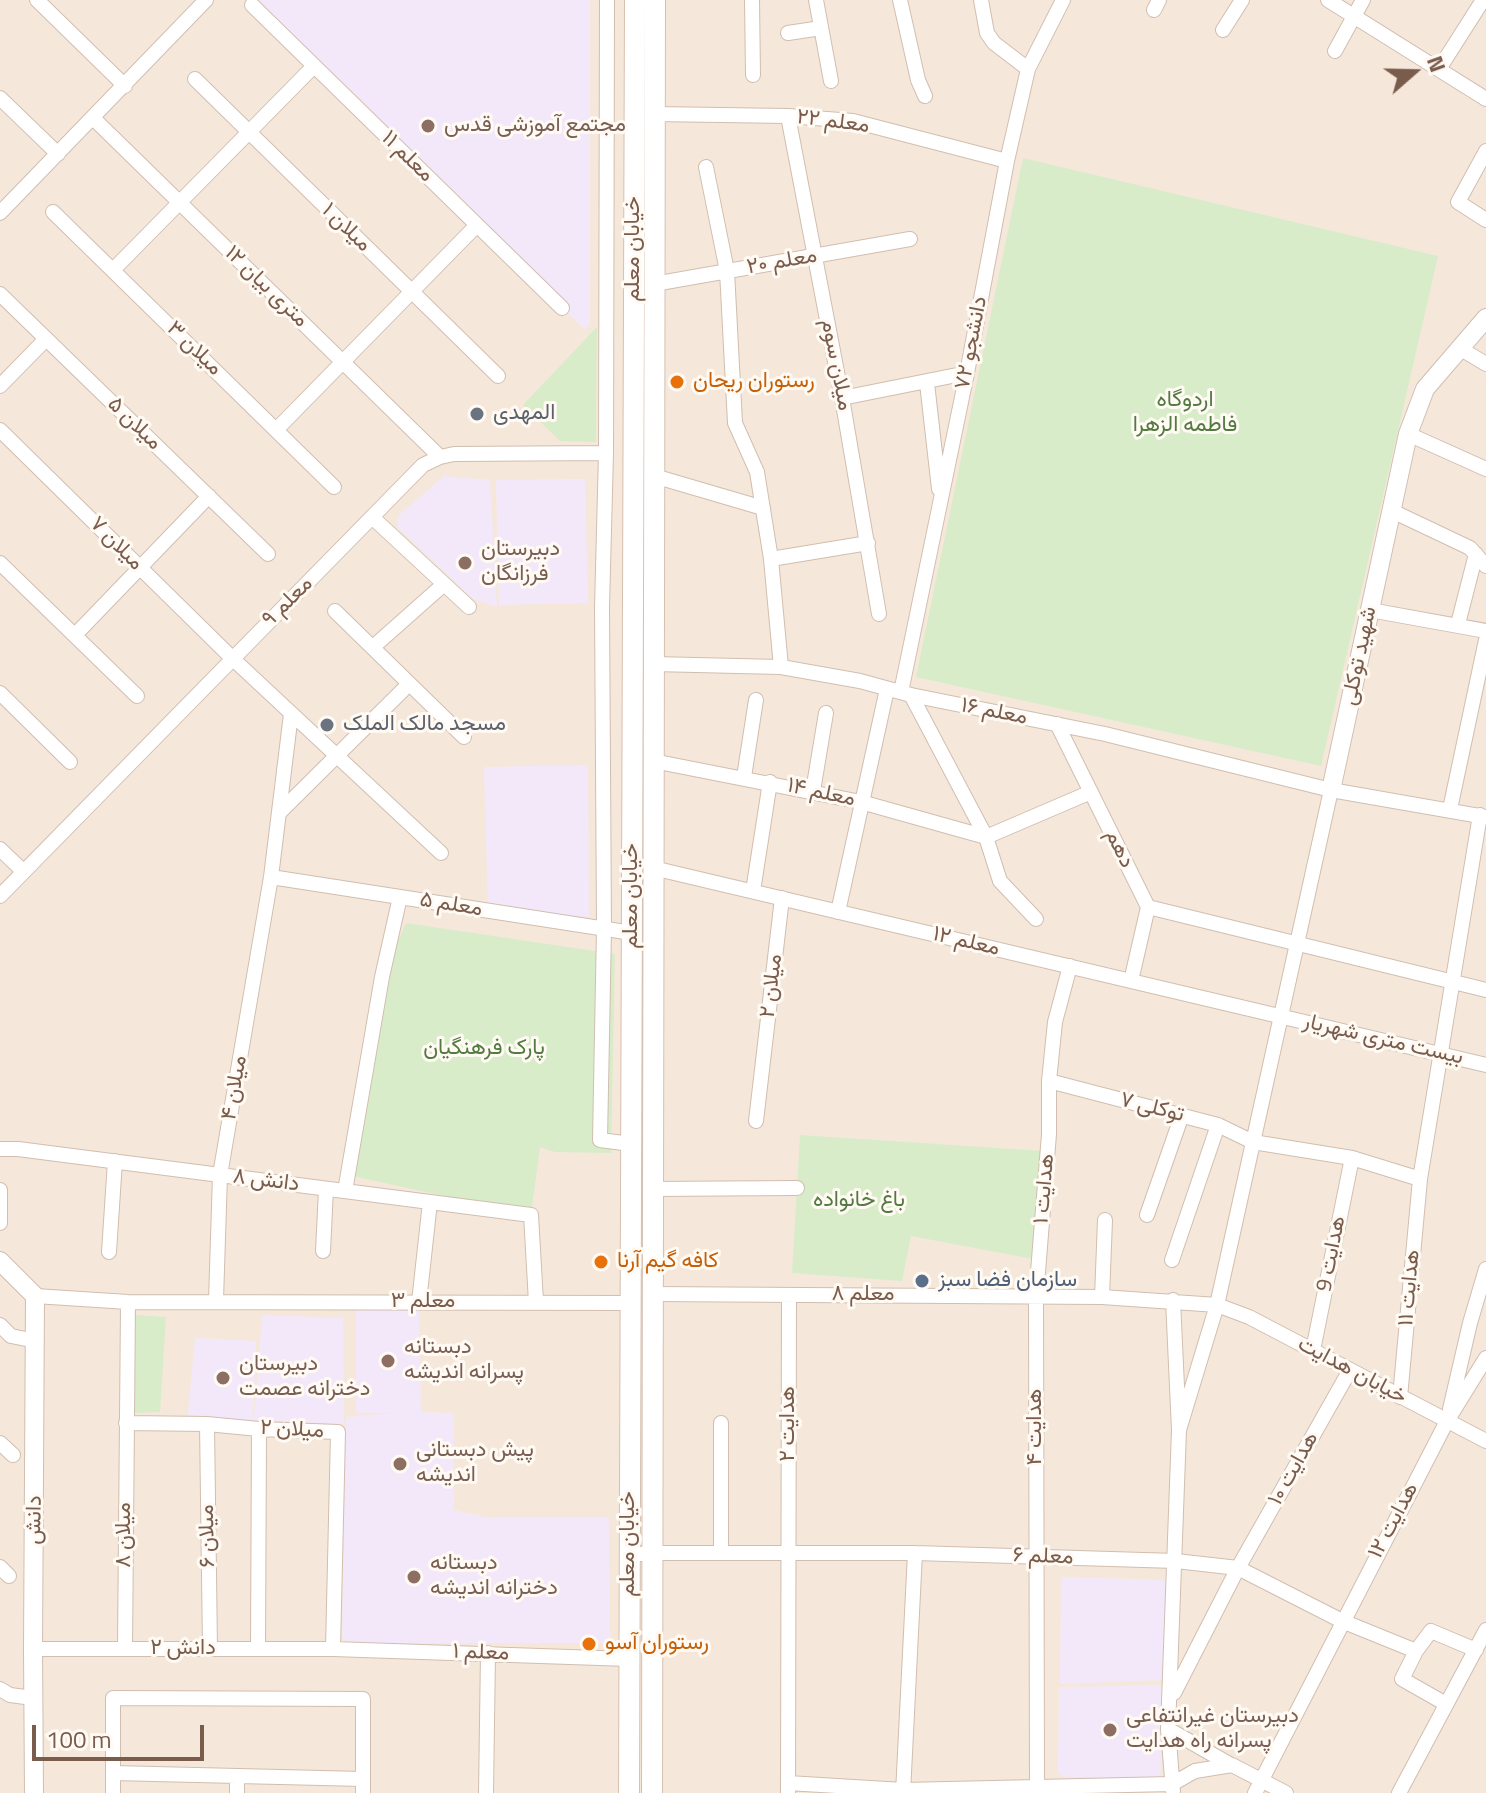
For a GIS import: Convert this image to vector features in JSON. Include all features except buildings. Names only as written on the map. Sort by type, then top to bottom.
[{"type":"main road","name":"خیابان معلم","points":[[629,1793],[634,345],[654,114],[655,0]]},
{"type":"main road","name":"خیابان معلم","points":[[635,5],[644,209],[654,284],[652,1793]]},
{"type":"street","points":[[37,0],[125,86]]},
{"type":"street","points":[[0,213],[206,0]]},
{"type":"street","points":[[752,0],[753,75]]},
{"type":"street","points":[[816,0],[831,81]]},
{"type":"street","points":[[900,0],[918,80],[925,96]]},
{"type":"street","points":[[981,0],[987,33],[994,43],[1028,69]]},
{"type":"street","name":"دانشجو ۷۲","points":[[838,912],[861,802],[900,692],[1028,69],[1063,0]]},
{"type":"street","points":[[1223,30],[1242,0]]},
{"type":"street","points":[[1328,0],[1486,99]]},
{"type":"street","points":[[1335,51],[1363,0]]},
{"type":"street","points":[[1439,69],[1483,0]]},
{"type":"street","points":[[631,1144],[600,1140],[604,928],[602,607],[606,453],[607,4],[635,5]]},
{"type":"street","name":"معلم ۱۱","points":[[252,5],[562,308]]},
{"type":"street","points":[[788,33],[821,28]]},
{"type":"street","points":[[113,270],[314,66]]},
{"type":"street","name":"میلان ۱","points":[[195,79],[498,376]]},
{"type":"street","points":[[0,98],[58,154]]},
{"type":"street","name":"معلم ۲۲","points":[[654,114],[788,116],[853,121],[1007,161]]},
{"type":"street","name":"میلان سوم","points":[[788,116],[842,398],[879,614]]},
{"type":"street","name":"۱۲ متری بیان","points":[[93,118],[440,457]]},
{"type":"street","points":[[1486,151],[1458,202],[1486,220]]},
{"type":"street","points":[[706,167],[727,271],[735,423],[757,472],[771,559],[781,667]]},
{"type":"street","name":"میلان ۳","points":[[53,212],[334,487]]},
{"type":"street","points":[[276,430],[477,225]]},
{"type":"street","name":"معلم ۲۰","points":[[654,284],[910,239]]},
{"type":"street","name":"میلان ۵","points":[[0,294],[268,554]]},
{"type":"street","name":"شهید توکلی","points":[[1280,1016],[1408,434],[1425,389],[1486,318]]},
{"type":"street","points":[[0,386],[46,339]]},
{"type":"street","points":[[606,346],[634,345]]},
{"type":"street","points":[[1461,349],[1486,364]]},
{"type":"street","points":[[842,398],[967,373]]},
{"type":"street","points":[[927,383],[941,501]]},
{"type":"street","name":"میلان ۷","points":[[0,430],[232,658]]},
{"type":"street","points":[[1408,434],[1486,469]]},
{"type":"street","points":[[440,457],[454,454],[606,453]]},
{"type":"street","name":"معلم ۹","points":[[0,896],[423,465],[440,457]]},
{"type":"street","points":[[654,476],[763,508]]},
{"type":"street","points":[[75,635],[209,496]]},
{"type":"street","points":[[1392,511],[1470,548],[1481,560],[1458,624]]},
{"type":"street","points":[[372,517],[469,607]]},
{"type":"street","points":[[771,559],[868,543]]},
{"type":"street","points":[[0,563],[137,696]]},
{"type":"street","points":[[373,647],[443,585]]},
{"type":"street","points":[[1370,610],[1486,631]]},
{"type":"street","points":[[335,611],[464,737]]},
{"type":"street","points":[[1450,809],[1486,640]]},
{"type":"street","points":[[232,658],[441,853]]},
{"type":"street","name":"معلم ۱۶","points":[[653,664],[781,667],[860,681],[1057,724],[1331,790],[1483,816]]},
{"type":"street","points":[[279,813],[408,685]]},
{"type":"street","points":[[900,692],[986,837],[1000,881],[1036,919]]},
{"type":"street","points":[[744,777],[756,700]]},
{"type":"street","points":[[3,701],[70,762]]},
{"type":"street","points":[[813,791],[826,713]]},
{"type":"street","name":"میلان ۴","points":[[216,1300],[220,1175],[271,877],[291,714]]},
{"type":"street","name":"دهم","points":[[1057,724],[1148,907]]},
{"type":"street","name":"معلم ۱۴","points":[[653,761],[813,791],[986,837]]},
{"type":"street","points":[[753,891],[770,782]]},
{"type":"street","points":[[986,837],[1091,792]]},
{"type":"street","points":[[1420,1179],[1483,816]]},
{"type":"street","points":[[0,849],[24,872]]},
{"type":"street","name":"معلم ۱۲","points":[[653,868],[1280,1016]]},
{"type":"street","name":"معلم ۵","points":[[271,877],[632,933]]},
{"type":"street","points":[[345,1191],[382,977],[400,897]]},
{"type":"street","name":"میلان ۲","points":[[756,1121],[782,898]]},
{"type":"street","points":[[1131,981],[1148,907],[1486,990]]},
{"type":"street","name":"هدایت ۱","points":[[1036,1297],[1055,1022],[1070,966]]},
{"type":"street","points":[[1179,1430],[1217,1305],[1280,1016]]},
{"type":"street","name":"بیست متری شهریار","points":[[1280,1016],[1486,1065]]},
{"type":"street","name":"توکلی ۷","points":[[1049,1081],[1218,1125],[1253,1142],[1352,1158],[1420,1179]]},
{"type":"street","points":[[1147,1215],[1182,1115]]},
{"type":"street","points":[[1172,1260],[1218,1125]]},
{"type":"street","name":"دانش ۸","points":[[0,1149],[531,1215],[536,1302]]},
{"type":"street","name":"هدایت 9","points":[[1313,1350],[1352,1158]]},
{"type":"street","points":[[109,1252],[115,1161]]},
{"type":"street","name":"هدایت ۱۱","points":[[1400,1397],[1420,1179]]},
{"type":"street","points":[[652,1189],[797,1188]]},
{"type":"street","points":[[323,1251],[326,1189]]},
{"type":"street","points":[[0,1190],[0,1223]]},
{"type":"street","points":[[419,1302],[430,1202]]},
{"type":"street","points":[[1102,1297],[1105,1220]]},
{"type":"street","points":[[0,1261],[35,1296]]},
{"type":"street","points":[[1447,1421],[1470,1323],[1486,1271]]},
{"type":"street","name":"معلم ۸","points":[[652,1294],[1102,1297],[1217,1305]]},
{"type":"street","name":"هدایت ۲","points":[[788,1788],[789,1295]]},
{"type":"street","name":"معلم ۳","points":[[35,1296],[128,1302],[630,1303]]},
{"type":"street","name":"دانش","points":[[34,1793],[35,1296]]},
{"type":"street","name":"هدایت ۴","points":[[1036,1297],[1037,1791]]},
{"type":"street","points":[[1173,1300],[1179,1430],[1168,1729],[1173,1789]]},
{"type":"street","points":[[126,1423],[128,1302]]},
{"type":"street","name":"خیابان هدایت","points":[[1217,1305],[1249,1317],[1486,1441]]},
{"type":"street","points":[[1470,1323],[1486,1328]]},
{"type":"street","points":[[0,1325],[11,1336],[36,1341]]},
{"type":"street","points":[[1447,1421],[1486,1358]]},
{"type":"street","name":"هدایت ۱۰","points":[[1171,1698],[1238,1568],[1350,1370]]},
{"type":"street","name":"هدایت ۱۲","points":[[1258,1787],[1447,1421]]},
{"type":"street","name":"میلان ۲","points":[[126,1423],[207,1424],[338,1432],[333,1649]]},
{"type":"street","name":"میلان ۸","points":[[125,1648],[126,1423]]},
{"type":"street","points":[[721,1423],[721,1553]]},
{"type":"street","name":"میلان ۶","points":[[207,1424],[210,1649]]},
{"type":"street","points":[[258,1649],[259,1429]]},
{"type":"street","points":[[0,1443],[13,1455]]},
{"type":"street","points":[[903,1792],[915,1553]]},
{"type":"street","name":"معلم ۶","points":[[629,1555],[915,1553],[1176,1561],[1238,1568],[1342,1621],[1416,1651]]},
{"type":"street","points":[[1399,1793],[1486,1630]]},
{"type":"street","points":[[1446,1704],[1402,1679],[1416,1651],[1431,1631],[1476,1650]]},
{"type":"street","name":"دانش ۲","points":[[33,1649],[333,1649]]},
{"type":"street","name":"معلم ۱","points":[[333,1649],[629,1659]]},
{"type":"street","points":[[486,1793],[488,1653]]},
{"type":"street","points":[[0,1689],[10,1695],[33,1698]]},
{"type":"street","points":[[113,1773],[237,1776],[363,1786],[363,1699],[113,1698],[113,1773],[113,1793]]},
{"type":"street","points":[[1168,1729],[1232,1765],[1258,1787],[1286,1793]]},
{"type":"street","points":[[788,1788],[903,1792],[1173,1789],[1195,1771],[1232,1765]]},
{"type":"street","points":[[237,1776],[237,1793]]},
{"type":"shaded area","points":[[0,0],[1486,0],[1486,1793],[0,1793]]},
{"type":"shaded area","points":[[247,0],[590,0],[590,324],[585,330],[429,173],[426,175]]},
{"type":"shaded area","name":"دبیرستان فرزانگان","points":[[444,476],[490,480],[497,607],[473,599],[398,528],[398,516]]},
{"type":"shaded area","points":[[585,479],[588,603],[499,605],[496,480]]},
{"type":"shaded area","points":[[588,765],[589,917],[488,911],[484,767]]},
{"type":"shaded area","points":[[356,1310],[419,1310],[421,1412],[453,1413],[454,1510],[485,1517],[609,1517],[610,1643],[350,1643],[342,1638],[346,1417],[397,1413],[356,1413]]},
{"type":"shaded area","points":[[262,1315],[343,1318],[344,1424],[254,1420]]},
{"type":"shaded area","name":"دبیرستان دخترانه عصمت","points":[[195,1338],[256,1341],[253,1422],[188,1415]]},
{"type":"shaded area","points":[[1061,1577],[1167,1580],[1165,1680],[1060,1684]]},
{"type":"shaded area","name":"دبیرستان غیرانتفاعی پسرانه راه هدایت","points":[[1165,1685],[1160,1777],[1065,1777],[1058,1773],[1059,1687]]},
{"type":"green space","name":"اردوگاه فاطمه الزهرا","points":[[1023,158],[1438,256],[1321,766],[916,677]]},
{"type":"green space","points":[[597,327],[596,442],[560,441],[523,405]]},
{"type":"green space","name":"پارک فرهنگیان","points":[[406,923],[615,954],[611,1153],[555,1152],[540,1147],[531,1215],[348,1175],[382,977]]},
{"type":"green space","name":"باغ خانواده","points":[[800,1135],[1043,1151],[1033,1259],[911,1236],[902,1281],[792,1273]]},
{"type":"green space","points":[[136,1315],[166,1317],[160,1412],[131,1413]]},
{"type":"place","name":"مجتمع آموزشی قدس","points":[[428,126]]},
{"type":"place","name":"رستوران ریحان","points":[[677,382]]},
{"type":"place","name":"المهدی","points":[[477,414]]},
{"type":"place","name":"دبیرستان فرزانگان","points":[[465,563]]},
{"type":"place","name":"مسجد مالک الملک","points":[[327,725]]},
{"type":"place","name":"کافه گیم آرنا","points":[[601,1262]]},
{"type":"place","name":"سازمان فضا سبز","points":[[922,1281]]},
{"type":"place","name":"دبستانه پسرانه اندیشه","points":[[388,1361]]},
{"type":"place","name":"دبیرستان دخترانه عصمت","points":[[223,1378]]},
{"type":"place","name":"پیش دبستانی اندیشه","points":[[400,1464]]},
{"type":"place","name":"دبستانه دخترانه اندیشه","points":[[414,1577]]},
{"type":"place","name":"رستوران آسو","points":[[589,1644]]},
{"type":"place","name":"دبیرستان غیرانتفاعی پسرانه راه هدایت","points":[[1110,1730]]}]
